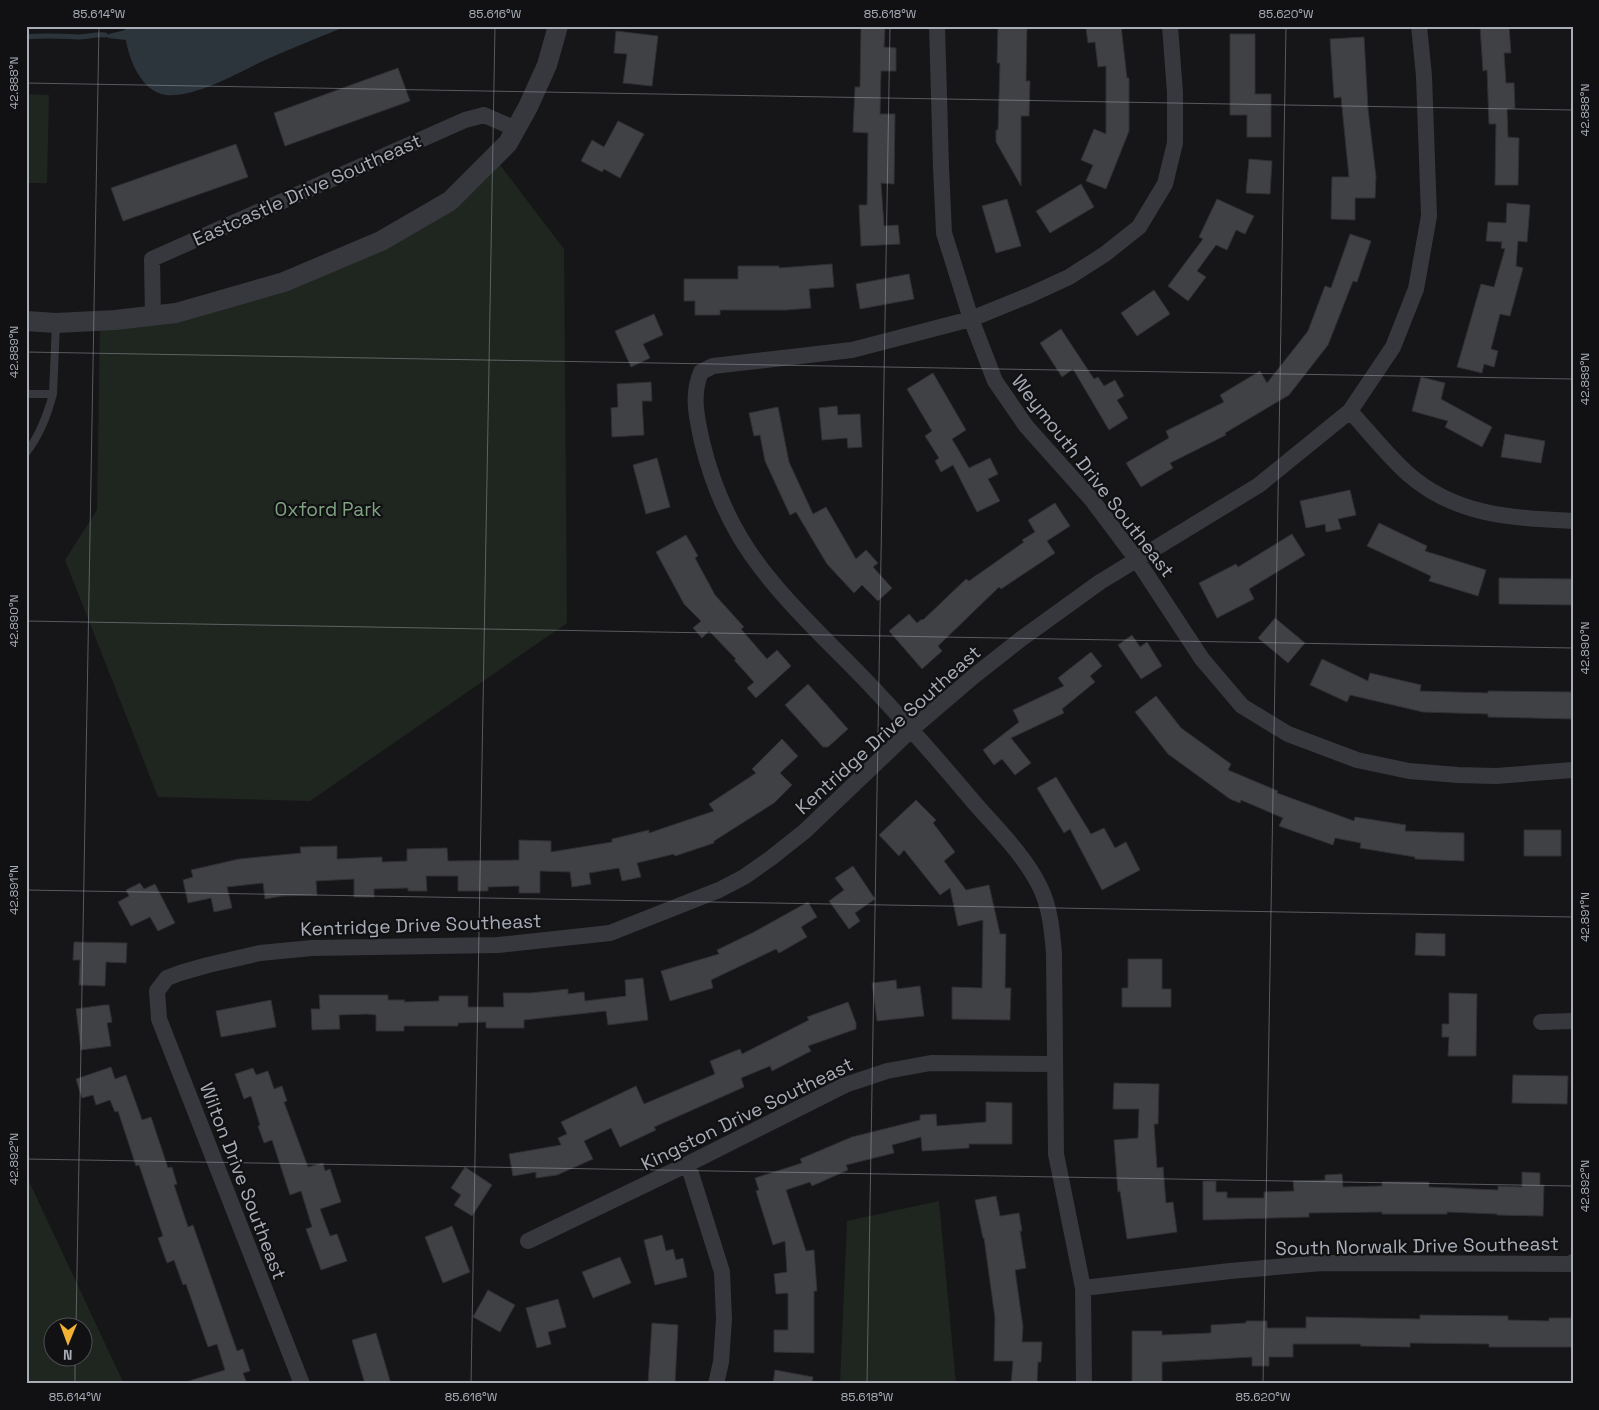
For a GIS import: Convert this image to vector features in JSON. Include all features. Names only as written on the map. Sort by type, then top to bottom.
[{"type":"street","points":[[26,321],[56,323],[115,320],[176,313],[284,282],[381,241],[450,200],[508,143],[528,108],[547,65],[558,26]]},
{"type":"street","name":"Weymouth Drive Southeast","points":[[937,26],[944,233],[971,319],[995,381],[1026,426],[1092,500],[1137,560],[1202,659],[1236,699],[1242,706],[1288,734],[1358,760],[1409,771],[1496,776],[1573,770]]},
{"type":"street","points":[[1084,1384],[1083,1288],[1056,1154],[1054,953],[1051,922],[1040,887],[1022,859],[912,729],[760,568],[734,527],[718,493],[705,454],[695,408],[696,385],[701,372],[713,366],[852,350],[971,319],[1069,277],[1105,254],[1139,227],[1165,184],[1175,143],[1175,93],[1170,26]]},
{"type":"street","name":"Kentridge Drive Southeast","points":[[157,991],[167,978],[180,973],[260,953],[312,948],[498,945],[610,933],[719,890],[751,872],[804,831],[912,729],[1021,639],[1100,582],[1258,485],[1350,412],[1393,346],[1416,289],[1429,216],[1424,76],[1419,26]]},
{"type":"street","name":"Eastcastle Drive Southeast","points":[[153,316],[152,259],[465,120],[484,115],[516,129]]},
{"type":"street","points":[[1350,412],[1407,473],[1434,493],[1490,515],[1519,519],[1573,521]]},
{"type":"street","name":"Wilton Drive Southeast","points":[[157,991],[159,1019],[302,1384]]},
{"type":"street","points":[[1541,1022],[1573,1022]]},
{"type":"street","name":"Kingston Drive Southeast","points":[[528,1241],[688,1164],[845,1085],[887,1072],[931,1063],[1055,1064]]},
{"type":"street","points":[[688,1164],[722,1272],[724,1319],[721,1362],[716,1384]]},
{"type":"street","name":"South Norwalk Drive Southeast","points":[[1083,1288],[1230,1271],[1322,1264],[1573,1263]]},
{"type":"lane","points":[[26,453],[35,442],[47,418],[53,394],[56,323]]},
{"type":"lane","points":[[26,394],[53,394]]},
{"type":"green space","points":[[26,94],[49,95],[47,183],[26,183]]},
{"type":"green space","name":"Oxford Park","points":[[494,157],[564,249],[567,623],[310,801],[158,797],[65,560],[97,510],[100,321],[153,316],[381,241]]},
{"type":"green space","points":[[26,1175],[124,1384],[26,1384]]},
{"type":"green space","points":[[939,1201],[956,1384],[840,1384],[847,1221]]},
{"type":"shaded area","points":[[127,26],[347,26],[202,89],[177,95],[166,95],[150,88],[138,74],[130,57],[126,40],[108,38],[105,35],[125,30]]},
{"type":"building","points":[[998,26],[1027,26],[1026,81],[1030,81],[1029,116],[1021,116],[1021,186],[996,142],[1000,63],[997,63]]},
{"type":"building","points":[[1121,26],[1127,78],[1129,78],[1129,131],[1106,189],[1086,181],[1093,165],[1081,160],[1094,129],[1106,134],[1106,66],[1098,67],[1095,42],[1088,43],[1086,28]]},
{"type":"building","points":[[1480,26],[1509,26],[1511,53],[1504,53],[1506,83],[1514,83],[1515,108],[1507,109],[1508,137],[1519,138],[1518,185],[1495,185],[1496,124],[1489,124],[1487,70],[1483,71]]},
{"type":"building","points":[[861,27],[885,28],[884,47],[896,48],[896,71],[881,71],[880,114],[895,114],[894,184],[881,183],[884,226],[898,225],[900,244],[861,246],[859,205],[867,205],[868,133],[853,132],[855,87],[860,87]]},
{"type":"building","points":[[616,31],[658,36],[652,86],[623,83],[627,54],[614,53]]},
{"type":"building","points":[[1230,34],[1255,34],[1255,94],[1271,94],[1271,137],[1247,137],[1247,115],[1230,115]]},
{"type":"building","points":[[1364,37],[1368,109],[1376,177],[1375,198],[1355,198],[1355,220],[1331,219],[1332,177],[1349,177],[1341,97],[1334,98],[1330,39]]},
{"type":"building","points":[[398,68],[410,101],[285,146],[274,113]]},
{"type":"building","points":[[618,121],[644,134],[620,178],[604,169],[602,172],[581,161],[592,140],[604,147]]},
{"type":"building","points":[[236,144],[248,177],[123,221],[111,188]]},
{"type":"building","points":[[1249,159],[1272,161],[1270,194],[1246,193]]},
{"type":"building","points":[[1081,184],[1094,207],[1050,233],[1036,211]]},
{"type":"building","points":[[1007,199],[1021,246],[996,253],[982,206]]},
{"type":"building","points":[[1217,199],[1254,216],[1245,234],[1236,230],[1227,250],[1216,245],[1197,271],[1206,277],[1188,301],[1168,286],[1203,239],[1199,237]]},
{"type":"building","points":[[1507,203],[1530,205],[1527,242],[1518,241],[1516,266],[1523,268],[1510,316],[1500,314],[1491,349],[1498,351],[1494,367],[1484,364],[1482,373],[1457,367],[1481,284],[1494,287],[1505,249],[1501,248],[1502,242],[1486,241],[1488,222],[1506,223]]},
{"type":"building","points":[[1350,234],[1371,241],[1357,282],[1353,281],[1328,345],[1289,395],[1225,433],[1226,435],[1170,463],[1173,468],[1141,487],[1126,463],[1169,438],[1166,431],[1224,402],[1220,395],[1260,371],[1267,383],[1308,331],[1325,286],[1331,288]]},
{"type":"building","points":[[832,264],[834,287],[809,289],[811,308],[720,310],[720,315],[695,315],[695,301],[684,301],[684,279],[738,279],[738,266],[779,266],[779,268]]},
{"type":"building","points":[[909,274],[914,299],[860,309],[856,284]]},
{"type":"building","points":[[1154,290],[1170,314],[1137,336],[1121,313]]},
{"type":"building","points":[[654,314],[663,335],[643,344],[650,358],[631,367],[615,331]]},
{"type":"building","points":[[1061,329],[1094,379],[1098,377],[1104,386],[1115,380],[1124,396],[1117,400],[1128,418],[1109,430],[1073,369],[1062,377],[1040,343]]},
{"type":"building","points":[[933,373],[966,430],[952,439],[969,468],[990,458],[998,474],[988,479],[1000,501],[977,512],[953,465],[941,472],[935,461],[939,458],[925,436],[932,431],[907,389]]},
{"type":"building","points":[[1421,377],[1445,383],[1441,399],[1492,427],[1482,447],[1445,427],[1448,421],[1412,411]]},
{"type":"building","points":[[651,382],[652,401],[642,401],[644,435],[612,437],[611,408],[618,407],[617,384]]},
{"type":"building","points":[[837,406],[838,415],[860,414],[862,447],[848,448],[847,438],[822,440],[819,408]]},
{"type":"building","points":[[778,407],[789,462],[813,514],[826,507],[856,559],[866,550],[878,563],[873,567],[892,588],[878,601],[862,585],[854,593],[827,564],[796,512],[790,515],[765,461],[760,435],[754,436],[749,413]]},
{"type":"building","points":[[1505,434],[1545,441],[1541,463],[1501,457]]},
{"type":"building","points":[[657,458],[670,507],[646,514],[633,465]]},
{"type":"building","points":[[1350,490],[1356,515],[1338,519],[1341,529],[1326,532],[1325,524],[1306,528],[1300,501]]},
{"type":"building","points":[[1055,503],[1070,526],[1047,541],[1055,553],[1001,589],[999,587],[938,646],[942,651],[922,669],[889,631],[909,614],[917,623],[923,620],[966,579],[969,581],[1024,542],[1022,540],[1035,532],[1028,520]]},
{"type":"building","points":[[1379,523],[1427,546],[1425,551],[1486,570],[1478,596],[1429,581],[1431,576],[1367,546]]},
{"type":"building","points":[[1292,534],[1305,555],[1249,589],[1254,599],[1217,618],[1199,583],[1236,564],[1238,567]]},
{"type":"building","points":[[686,535],[698,556],[695,558],[715,595],[744,627],[741,629],[767,659],[777,650],[791,666],[756,698],[747,688],[754,682],[734,660],[736,659],[709,631],[702,638],[693,628],[701,621],[684,604],[656,552]]},
{"type":"building","points":[[1499,578],[1573,579],[1573,605],[1499,604]]},
{"type":"building","points":[[1275,618],[1305,643],[1288,663],[1258,638]]},
{"type":"building","points":[[1132,635],[1140,647],[1147,642],[1162,666],[1141,679],[1118,645]]},
{"type":"building","points":[[1091,652],[1102,666],[1090,676],[1095,682],[1062,709],[1064,713],[1011,738],[1031,763],[1015,775],[1002,759],[994,765],[983,750],[1019,722],[1013,710],[1064,686],[1058,678]]},
{"type":"building","points":[[1322,659],[1368,681],[1370,673],[1421,685],[1420,691],[1488,693],[1488,691],[1573,692],[1573,719],[1488,717],[1488,714],[1423,712],[1350,695],[1347,702],[1310,685]]},
{"type":"building","points":[[808,684],[848,729],[828,747],[823,747],[785,705]]},
{"type":"building","points":[[1156,696],[1181,728],[1231,764],[1228,770],[1278,791],[1277,793],[1354,821],[1355,817],[1406,825],[1405,831],[1464,833],[1464,861],[1415,859],[1415,857],[1360,848],[1361,843],[1335,838],[1333,845],[1279,826],[1283,818],[1241,800],[1240,803],[1230,799],[1168,754],[1135,712]]},
{"type":"building","points":[[782,739],[798,756],[780,773],[792,785],[774,803],[714,841],[714,843],[675,856],[674,854],[637,863],[641,877],[622,881],[619,868],[589,873],[591,884],[572,887],[570,872],[540,871],[540,893],[519,893],[519,886],[488,887],[488,891],[458,891],[458,876],[426,876],[427,891],[408,891],[408,888],[374,889],[374,897],[354,897],[354,879],[316,881],[317,895],[282,896],[265,899],[263,883],[227,887],[232,908],[214,912],[211,898],[188,903],[183,880],[193,877],[191,870],[239,859],[301,853],[300,847],[337,846],[337,859],[382,857],[382,862],[407,861],[407,849],[447,848],[448,861],[519,860],[519,840],[551,841],[551,852],[612,842],[612,839],[649,830],[649,833],[714,811],[709,804],[756,773],[752,769]]},
{"type":"building","points":[[1056,777],[1091,834],[1104,828],[1115,848],[1126,842],[1140,870],[1102,890],[1070,829],[1064,833],[1037,788]]},
{"type":"building","points":[[916,800],[936,820],[933,823],[955,852],[944,861],[966,890],[989,885],[1000,934],[1006,934],[1005,988],[1011,988],[1010,1020],[952,1019],[952,987],[982,988],[983,920],[958,926],[950,888],[940,895],[904,850],[899,856],[879,835]]},
{"type":"building","points":[[1524,830],[1561,830],[1561,856],[1524,856]]},
{"type":"building","points":[[853,866],[875,899],[855,913],[860,921],[849,929],[829,901],[844,890],[835,878]]},
{"type":"building","points":[[140,883],[144,889],[155,884],[175,923],[158,931],[150,917],[131,926],[118,902],[129,896],[126,890]]},
{"type":"building","points":[[808,902],[817,917],[801,927],[807,937],[779,953],[776,949],[711,980],[713,988],[670,1001],[661,971],[719,954],[717,950]]},
{"type":"building","points":[[1416,933],[1445,934],[1445,956],[1415,955]]},
{"type":"building","points":[[74,942],[127,943],[126,963],[106,962],[105,986],[79,985],[80,960],[73,960]]},
{"type":"building","points":[[1128,959],[1162,959],[1162,989],[1171,989],[1171,1007],[1122,1007],[1122,988],[1128,988]]},
{"type":"building","points":[[643,978],[648,1020],[608,1025],[606,1011],[524,1020],[524,1028],[486,1028],[486,1022],[458,1023],[458,1026],[404,1026],[404,1031],[376,1031],[376,1015],[367,1014],[339,1015],[340,1029],[312,1030],[311,1009],[320,1009],[319,995],[388,995],[388,1000],[405,1000],[404,1002],[439,1001],[439,996],[468,996],[468,1007],[504,1007],[503,993],[531,993],[568,989],[568,994],[584,992],[585,1001],[626,996],[625,980]]},
{"type":"building","points":[[896,980],[897,989],[920,986],[924,1016],[877,1021],[872,983]]},
{"type":"building","points":[[1449,993],[1477,994],[1476,1056],[1448,1056],[1449,1037],[1442,1037],[1442,1024],[1449,1024]]},
{"type":"building","points":[[271,1000],[276,1027],[221,1037],[216,1011]]},
{"type":"building","points":[[848,1002],[856,1023],[856,1029],[808,1046],[811,1051],[772,1071],[770,1066],[741,1078],[744,1087],[654,1127],[656,1130],[620,1147],[611,1128],[584,1141],[593,1159],[557,1175],[536,1178],[536,1172],[513,1176],[509,1154],[561,1145],[558,1138],[567,1134],[561,1122],[636,1086],[644,1104],[715,1074],[710,1061],[740,1049],[742,1054],[809,1020],[807,1017]]},
{"type":"building","points":[[109,1005],[112,1022],[107,1023],[111,1046],[81,1050],[76,1009]]},
{"type":"building","points":[[111,1067],[115,1079],[126,1075],[142,1120],[151,1117],[168,1168],[172,1167],[177,1184],[174,1185],[188,1227],[193,1225],[237,1351],[243,1349],[250,1371],[243,1373],[247,1384],[190,1384],[189,1381],[225,1370],[217,1344],[208,1347],[186,1284],[183,1285],[174,1260],[167,1263],[158,1238],[163,1236],[139,1165],[136,1166],[118,1111],[115,1112],[110,1100],[96,1105],[93,1095],[82,1098],[76,1079]]},
{"type":"building","points":[[253,1068],[256,1075],[268,1071],[274,1089],[282,1086],[287,1101],[284,1102],[308,1167],[323,1163],[325,1171],[330,1169],[341,1202],[320,1209],[330,1236],[337,1234],[347,1261],[321,1270],[306,1229],[312,1227],[301,1191],[290,1195],[272,1140],[264,1143],[251,1096],[244,1099],[235,1074]]},
{"type":"building","points":[[1513,1075],[1568,1076],[1567,1104],[1512,1103]]},
{"type":"building","points":[[1114,1083],[1159,1084],[1158,1124],[1154,1124],[1157,1168],[1163,1167],[1166,1203],[1173,1202],[1177,1232],[1127,1239],[1120,1191],[1118,1192],[1114,1140],[1138,1138],[1139,1109],[1113,1109]]},
{"type":"building","points":[[986,1102],[1012,1103],[1012,1144],[969,1144],[969,1148],[922,1151],[921,1137],[892,1145],[894,1153],[846,1165],[848,1170],[812,1186],[810,1182],[786,1190],[806,1251],[814,1250],[817,1291],[814,1291],[814,1353],[774,1352],[774,1330],[788,1330],[788,1293],[776,1294],[774,1274],[787,1272],[785,1241],[773,1245],[756,1191],[759,1190],[755,1178],[802,1163],[800,1159],[852,1137],[920,1120],[920,1115],[936,1114],[937,1126],[986,1122]]},
{"type":"building","points":[[465,1167],[492,1185],[472,1216],[454,1205],[461,1195],[451,1188]]},
{"type":"building","points":[[1522,1172],[1540,1173],[1540,1185],[1544,1185],[1543,1216],[1447,1212],[1447,1214],[1382,1214],[1382,1212],[1309,1213],[1309,1217],[1203,1220],[1203,1181],[1216,1181],[1216,1192],[1227,1192],[1227,1198],[1264,1198],[1264,1192],[1294,1191],[1293,1181],[1325,1180],[1325,1175],[1342,1174],[1343,1187],[1382,1186],[1382,1182],[1429,1182],[1429,1187],[1498,1190],[1498,1186],[1522,1187]]},
{"type":"building","points":[[996,1196],[1000,1216],[1019,1213],[1026,1268],[1015,1270],[1023,1327],[1022,1342],[1042,1342],[1041,1362],[1038,1362],[1037,1384],[1011,1384],[1013,1361],[994,1361],[995,1318],[984,1238],[975,1200]]},
{"type":"building","points":[[452,1226],[470,1272],[443,1283],[425,1237]]},
{"type":"building","points":[[662,1235],[666,1251],[673,1249],[676,1260],[683,1258],[687,1277],[655,1285],[644,1240]]},
{"type":"building","points":[[620,1257],[631,1283],[593,1298],[582,1272]]},
{"type":"building","points":[[488,1290],[515,1305],[500,1332],[473,1317]]},
{"type":"building","points":[[558,1299],[566,1327],[548,1332],[551,1344],[537,1348],[526,1308]]},
{"type":"building","points":[[1420,1315],[1508,1316],[1508,1320],[1549,1321],[1549,1318],[1573,1318],[1573,1347],[1489,1347],[1489,1344],[1410,1343],[1410,1347],[1360,1346],[1361,1344],[1293,1344],[1293,1357],[1269,1357],[1269,1366],[1252,1366],[1252,1357],[1162,1362],[1162,1384],[1132,1384],[1132,1331],[1162,1331],[1162,1335],[1211,1333],[1211,1325],[1246,1323],[1246,1321],[1267,1321],[1267,1328],[1306,1328],[1306,1317],[1420,1319]]},
{"type":"building","points":[[652,1323],[678,1325],[675,1384],[648,1384]]},
{"type":"building","points":[[376,1333],[391,1384],[365,1384],[352,1340]]},
{"type":"building","points":[[775,1370],[813,1377],[812,1384],[773,1384]]},
{"type":"waterway","points":[[26,37],[105,35]]}]
